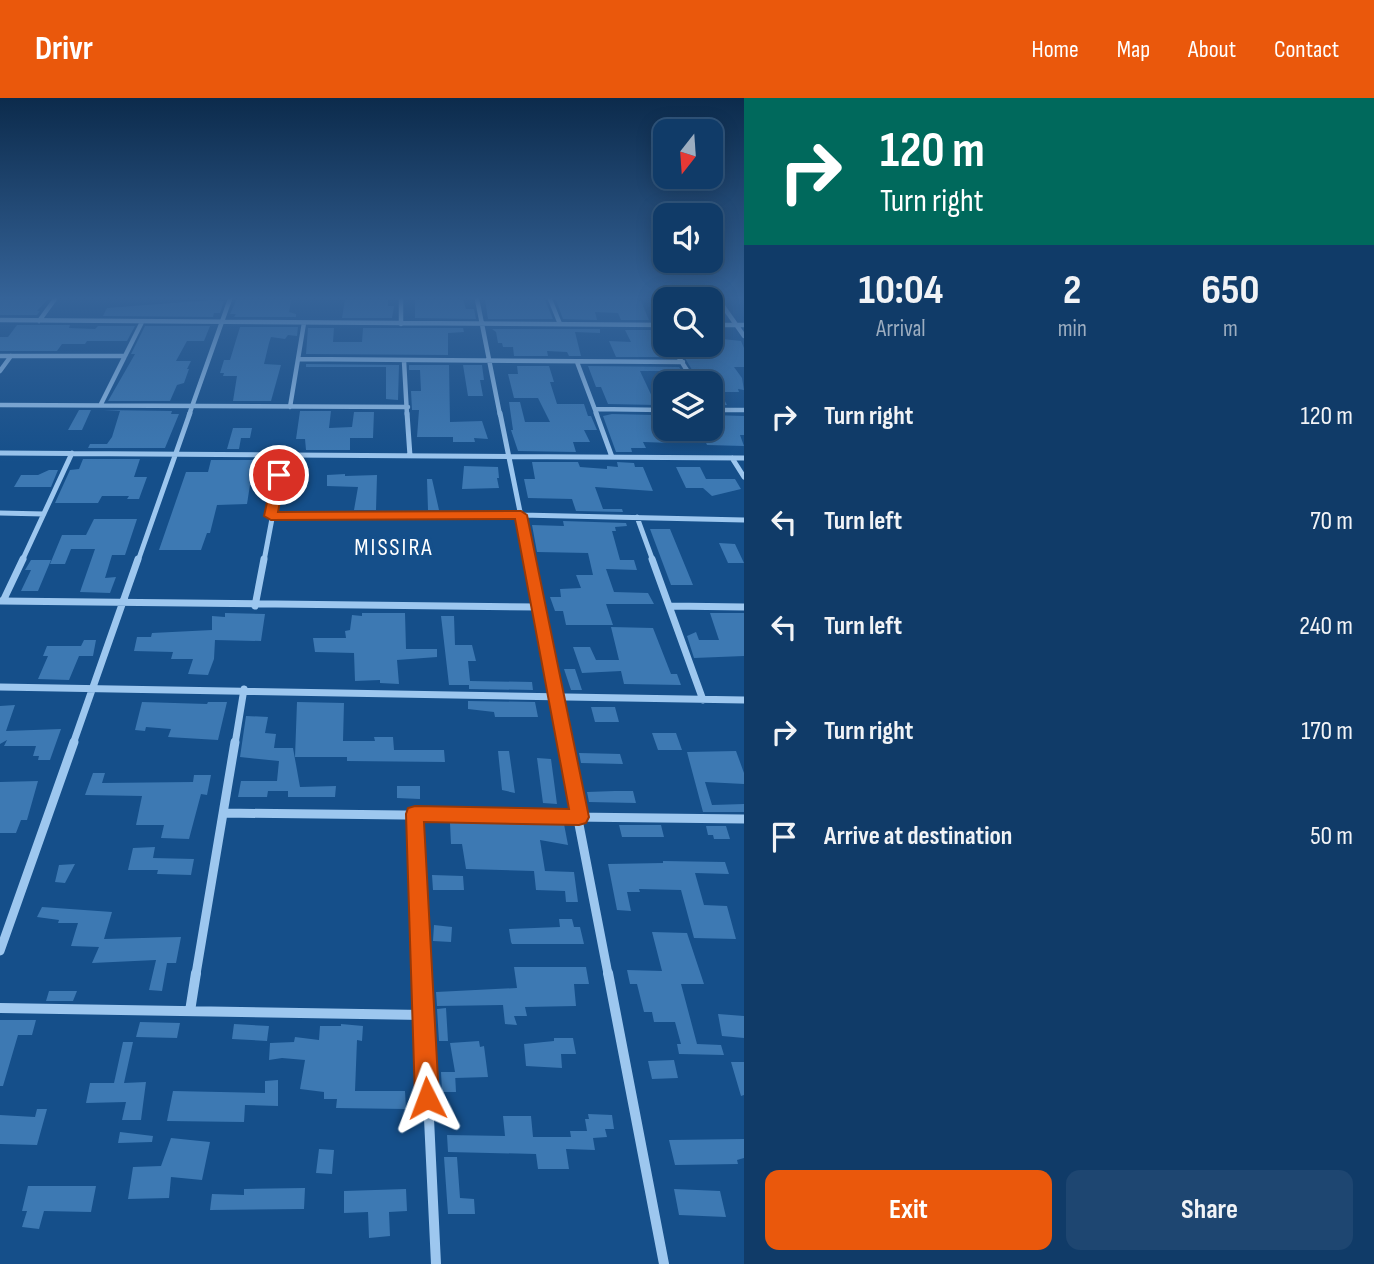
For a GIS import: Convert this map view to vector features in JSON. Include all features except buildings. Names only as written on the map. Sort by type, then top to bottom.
[{"type":"street","points":[[0,951],[211,353]]},
{"type":"street","points":[[290,407],[299,353]]},
{"type":"street","points":[[488,353],[664,1264]]},
{"type":"street","points":[[0,356],[125,356],[101,404]]},
{"type":"street","points":[[0,371],[11,356]]},
{"type":"street","points":[[679,357],[688,371]]},
{"type":"street","points":[[298,359],[683,362]]},
{"type":"street","points":[[404,361],[410,456]]},
{"type":"street","points":[[577,362],[611,457]]},
{"type":"street","points":[[0,405],[408,407]]},
{"type":"street","points":[[595,409],[653,410]]},
{"type":"street","points":[[723,410],[744,410]]},
{"type":"street","points":[[0,453],[744,458]]},
{"type":"street","points":[[72,453],[1,601],[255,606],[539,607]]},
{"type":"street","points":[[255,606],[284,455]]},
{"type":"street","points":[[732,458],[744,477]]},
{"type":"street","points":[[0,513],[44,514]]},
{"type":"street","points":[[271,516],[521,515],[744,520]]},
{"type":"street","points":[[637,517],[703,700]]},
{"type":"street","points":[[670,606],[744,607]]},
{"type":"street","points":[[0,687],[244,689],[555,699],[744,700]]},
{"type":"street","points":[[190,1011],[244,689]]},
{"type":"street","points":[[223,813],[744,819]]},
{"type":"street","points":[[415,814],[436,1264]]},
{"type":"street","points":[[0,1009],[423,1015]]},
{"type":"district","name":"MISSIRA","points":[[394,547]]},
{"type":"route","points":[[279,475],[271,516],[521,515],[579,817],[415,814],[427,1098]]}]
